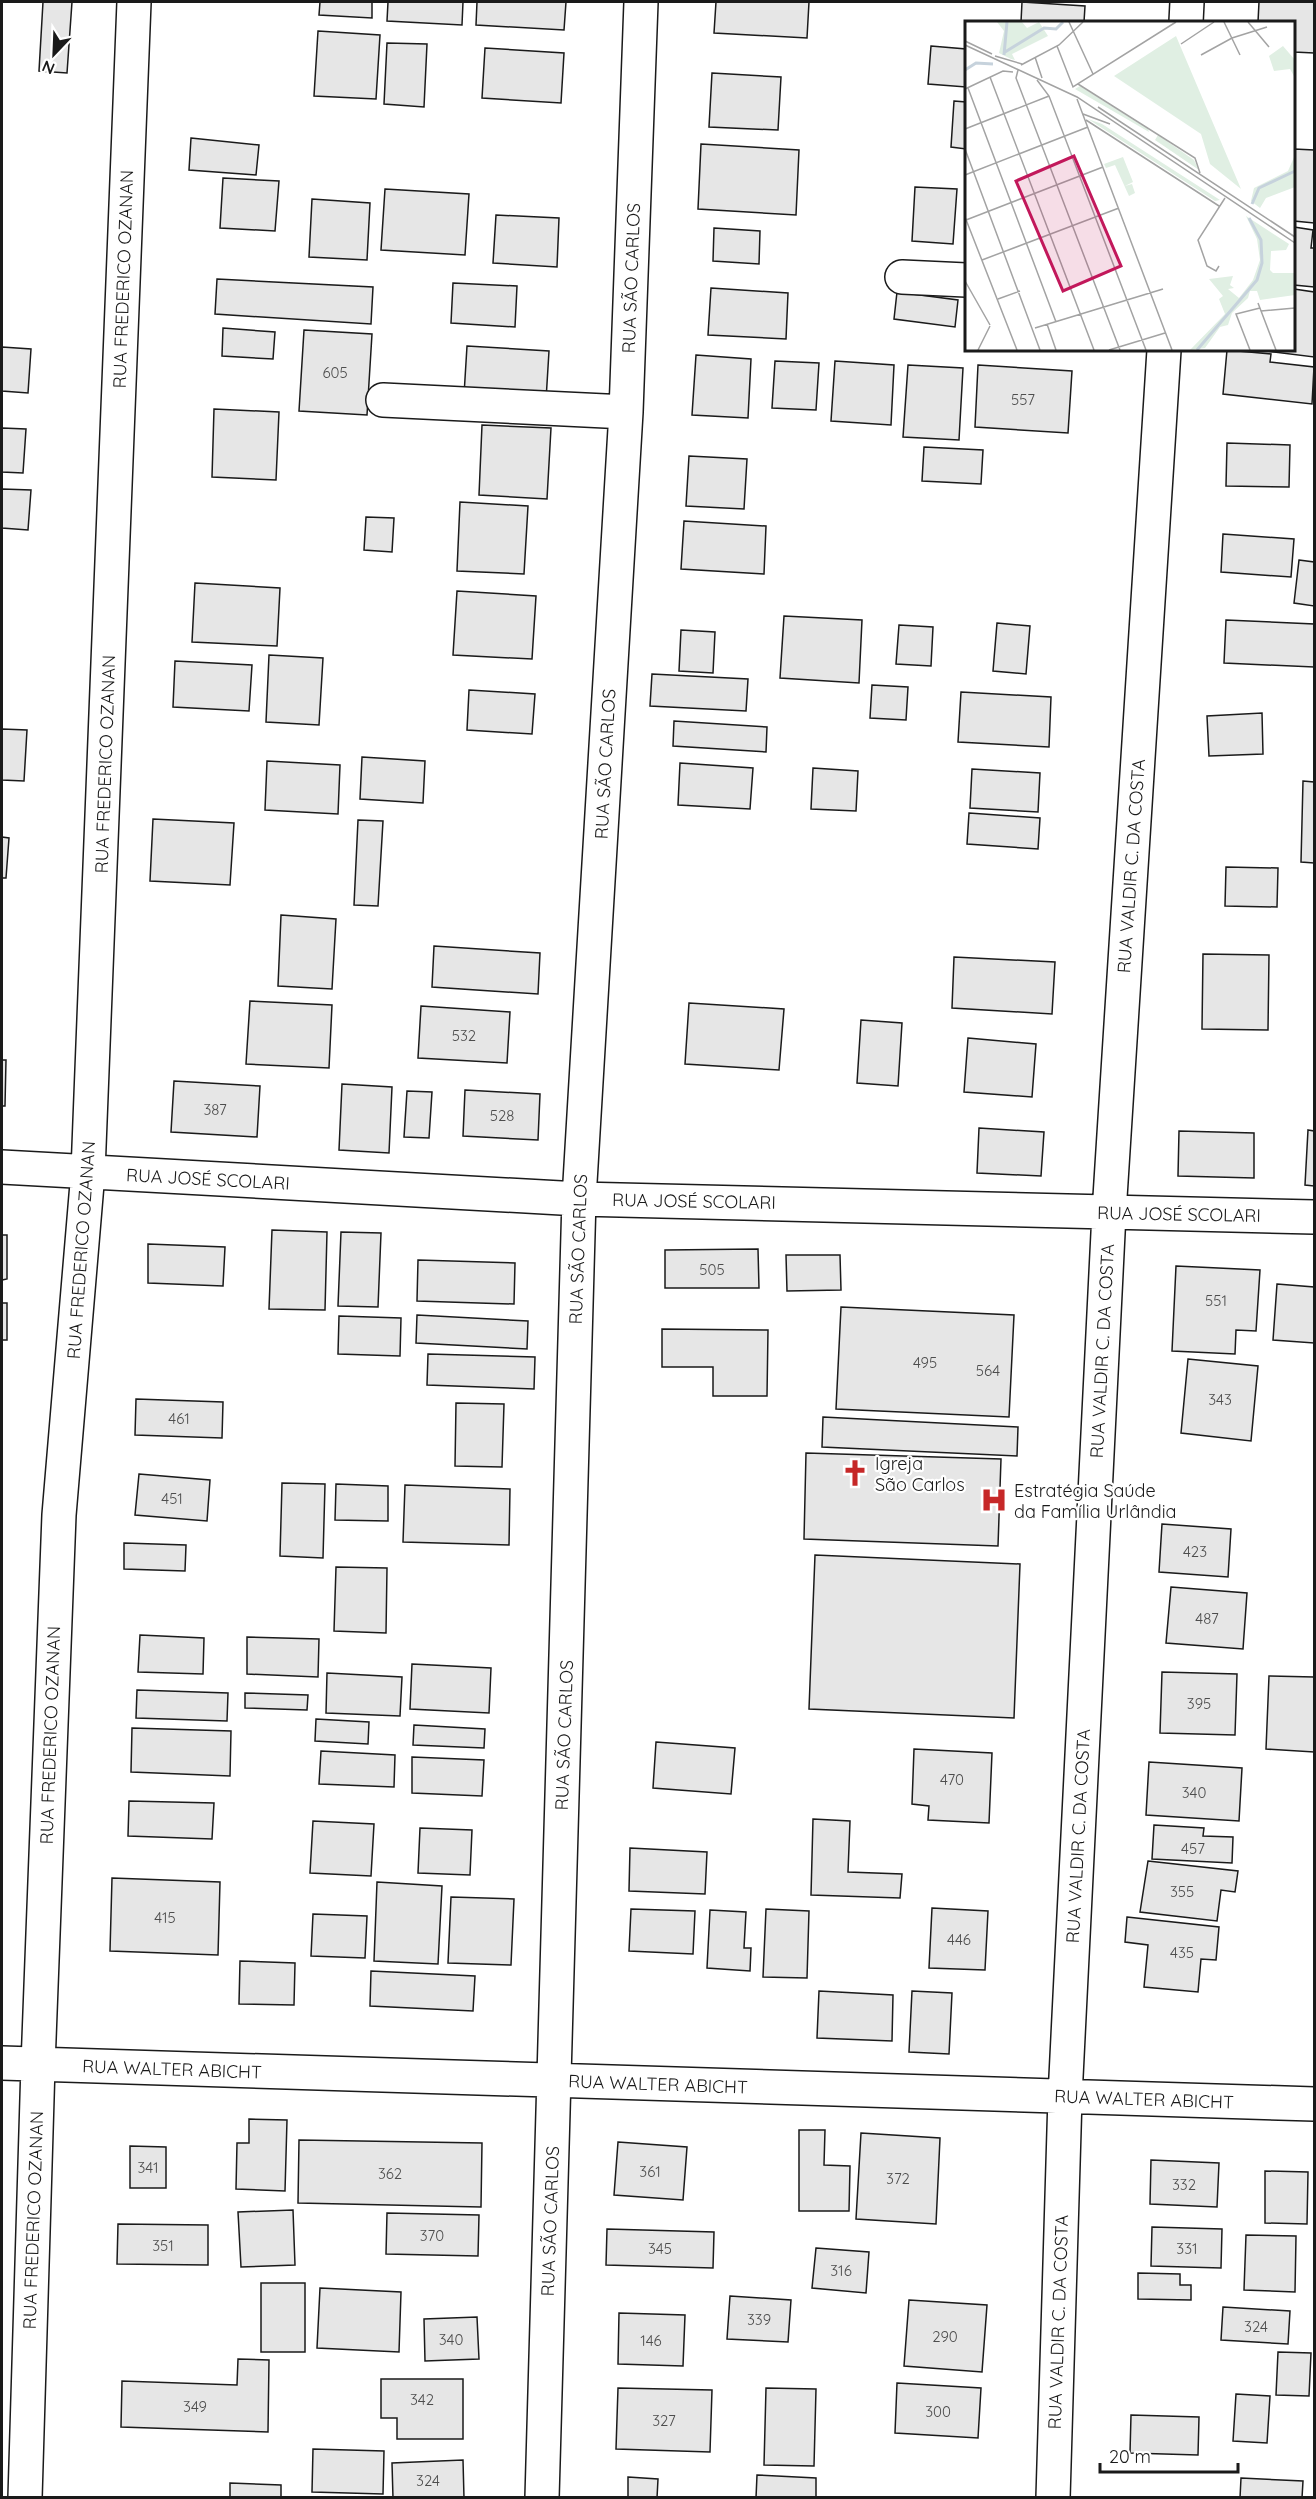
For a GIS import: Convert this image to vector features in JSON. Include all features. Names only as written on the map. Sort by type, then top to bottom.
[{"type":"street","name":"RUA FREDERICO OZANAN","points":[[25,2498],[38,2065],[59,1515],[88,1172],[134,2]]},
{"type":"street","name":"RUA SÃO CARLOS","points":[[542,2498],[579,1199],[626,412],[641,2]]},
{"type":"street","points":[[1186,21],[1187,2]]},
{"type":"street","points":[[902,277],[965,280]]},
{"type":"street","name":"RUA VALDIR C. DA COSTA","points":[[1053,2498],[1065,2097],[1109,1212],[1164,351]]},
{"type":"street","points":[[383,400],[626,412]]},
{"type":"street","name":"RUA JOSÉ SCOLARI","points":[[2,1167],[579,1199],[1314,1217]]},
{"type":"street","name":"RUA WALTER ABICHT","points":[[2,2063],[1314,2104]]},
{"type":"building","points":[[43,2],[72,2],[67,73],[39,71]]},
{"type":"building","points":[[320,2],[372,2],[372,18],[319,15]]},
{"type":"building","points":[[388,2],[463,2],[462,25],[387,21]]},
{"type":"building","points":[[477,2],[566,2],[564,30],[476,25]]},
{"type":"building","points":[[716,2],[809,2],[807,38],[714,33]]},
{"type":"building","points":[[1022,2],[1085,6],[1084,21],[1021,21]]},
{"type":"building","points":[[1259,2],[1314,2],[1314,53],[1295,52],[1295,21],[1258,21]]},
{"type":"building","points":[[318,31],[380,35],[376,99],[314,96]]},
{"type":"building","points":[[387,43],[427,44],[424,107],[384,104]]},
{"type":"building","points":[[931,46],[965,49],[965,87],[928,84]]},
{"type":"building","points":[[485,48],[564,53],[561,103],[482,98]]},
{"type":"building","points":[[712,73],[781,77],[778,130],[709,127]]},
{"type":"building","points":[[954,101],[965,102],[965,149],[951,147]]},
{"type":"building","points":[[191,138],[259,145],[256,175],[189,170]]},
{"type":"building","points":[[701,144],[799,150],[796,215],[698,209]]},
{"type":"building","points":[[1295,149],[1314,150],[1314,223],[1295,221]]},
{"type":"building","points":[[223,178],[279,181],[275,231],[220,228]]},
{"type":"building","points":[[915,187],[957,189],[953,244],[912,241]]},
{"type":"building","points":[[385,189],[469,194],[465,255],[381,250]]},
{"type":"building","points":[[312,199],[370,203],[367,260],[309,257]]},
{"type":"building","points":[[496,215],[559,218],[557,267],[493,263]]},
{"type":"building","points":[[1295,227],[1313,230],[1311,248],[1314,248],[1314,287],[1295,285]]},
{"type":"building","points":[[714,228],[760,231],[759,264],[713,261]]},
{"type":"building","points":[[217,279],[373,287],[371,324],[215,314]]},
{"type":"building","points":[[453,283],[517,286],[515,327],[451,323]]},
{"type":"building","points":[[711,288],[788,293],[786,339],[708,335]]},
{"type":"building","points":[[1295,289],[1314,292],[1314,357],[1267,351],[1295,351]]},
{"type":"building","points":[[897,292],[958,300],[955,327],[894,319]]},
{"type":"building","points":[[223,328],[275,332],[273,359],[222,356]]},
{"type":"building","points":[[304,330],[372,334],[367,415],[299,411]]},
{"type":"building","points":[[467,346],[549,351],[546,400],[464,395]]},
{"type":"building","points":[[2,347],[31,349],[28,393],[2,391]]},
{"type":"building","points":[[1227,351],[1271,354],[1270,362],[1314,367],[1312,404],[1223,394]]},
{"type":"building","points":[[696,355],[751,359],[748,418],[692,415]]},
{"type":"building","points":[[775,361],[819,363],[816,410],[772,408]]},
{"type":"building","points":[[835,361],[894,365],[891,425],[831,421]]},
{"type":"building","points":[[908,365],[963,368],[959,440],[903,437]]},
{"type":"building","points":[[978,365],[1072,371],[1068,433],[975,427]]},
{"type":"building","points":[[214,409],[279,412],[276,480],[212,477]]},
{"type":"building","points":[[482,425],[551,428],[547,499],[479,495]]},
{"type":"building","points":[[2,428],[26,429],[23,473],[2,472]]},
{"type":"building","points":[[1227,443],[1290,445],[1289,487],[1226,486]]},
{"type":"building","points":[[924,447],[983,450],[981,484],[922,481]]},
{"type":"building","points":[[689,456],[747,459],[744,509],[686,506]]},
{"type":"building","points":[[2,489],[31,490],[28,530],[2,528]]},
{"type":"building","points":[[460,502],[528,506],[524,574],[457,571]]},
{"type":"building","points":[[366,517],[394,518],[392,552],[364,550]]},
{"type":"building","points":[[684,521],[766,526],[764,574],[681,569]]},
{"type":"building","points":[[1223,534],[1294,539],[1291,577],[1221,572]]},
{"type":"building","points":[[1299,560],[1314,562],[1314,606],[1294,603]]},
{"type":"building","points":[[195,583],[280,588],[277,646],[192,642]]},
{"type":"building","points":[[457,591],[536,596],[532,659],[453,655]]},
{"type":"building","points":[[784,616],[862,620],[859,683],[780,678]]},
{"type":"building","points":[[1226,620],[1314,624],[1314,667],[1224,663]]},
{"type":"building","points":[[997,623],[1030,626],[1026,674],[993,671]]},
{"type":"building","points":[[899,625],[933,627],[931,666],[896,664]]},
{"type":"building","points":[[681,630],[715,632],[713,673],[679,671]]},
{"type":"building","points":[[269,655],[323,658],[319,725],[266,722]]},
{"type":"building","points":[[175,661],[252,665],[249,711],[173,707]]},
{"type":"building","points":[[652,674],[748,679],[746,711],[650,706]]},
{"type":"building","points":[[872,685],[908,687],[906,720],[870,718]]},
{"type":"building","points":[[469,690],[535,694],[532,734],[467,730]]},
{"type":"building","points":[[961,692],[1051,697],[1049,747],[958,742]]},
{"type":"building","points":[[1262,713],[1263,754],[1209,756],[1207,716]]},
{"type":"building","points":[[674,721],[767,727],[766,752],[673,746]]},
{"type":"building","points":[[2,729],[27,730],[24,781],[2,780]]},
{"type":"building","points":[[362,757],[425,761],[423,803],[360,799]]},
{"type":"building","points":[[267,761],[340,765],[338,814],[265,810]]},
{"type":"building","points":[[680,763],[753,768],[750,809],[678,805]]},
{"type":"building","points":[[813,768],[858,771],[856,811],[811,809]]},
{"type":"building","points":[[972,769],[1040,773],[1038,812],[970,808]]},
{"type":"building","points":[[1303,781],[1314,782],[1314,863],[1301,862]]},
{"type":"building","points":[[969,813],[1040,818],[1038,849],[967,844]]},
{"type":"building","points":[[153,819],[234,823],[230,885],[150,881]]},
{"type":"building","points":[[358,820],[383,821],[378,906],[354,905]]},
{"type":"building","points":[[2,837],[9,838],[6,878],[2,878]]},
{"type":"building","points":[[1226,867],[1278,868],[1277,907],[1225,906]]},
{"type":"building","points":[[281,915],[336,919],[332,989],[278,986]]},
{"type":"building","points":[[434,946],[540,953],[538,994],[432,987]]},
{"type":"building","points":[[1203,954],[1269,955],[1268,1030],[1202,1029]]},
{"type":"building","points":[[954,957],[1055,962],[1052,1014],[952,1008]]},
{"type":"building","points":[[250,1001],[332,1005],[329,1068],[246,1064]]},
{"type":"building","points":[[689,1003],[784,1009],[779,1070],[685,1064]]},
{"type":"building","points":[[421,1006],[510,1012],[507,1063],[418,1058]]},
{"type":"building","points":[[861,1020],[902,1023],[898,1086],[857,1083]]},
{"type":"building","points":[[968,1038],[1036,1044],[1032,1097],[964,1092]]},
{"type":"building","points":[[2,1060],[6,1060],[5,1106],[2,1106]]},
{"type":"building","points":[[174,1081],[260,1086],[257,1137],[171,1132]]},
{"type":"building","points":[[342,1084],[392,1087],[389,1153],[339,1150]]},
{"type":"building","points":[[465,1090],[540,1094],[538,1140],[463,1136]]},
{"type":"building","points":[[407,1091],[432,1092],[429,1138],[404,1137]]},
{"type":"building","points":[[979,1128],[1044,1132],[1041,1176],[977,1173]]},
{"type":"building","points":[[1308,1130],[1314,1131],[1314,1186],[1305,1185]]},
{"type":"building","points":[[1179,1131],[1254,1133],[1254,1178],[1178,1176]]},
{"type":"building","points":[[272,1230],[327,1232],[325,1310],[269,1309]]},
{"type":"building","points":[[341,1232],[381,1233],[378,1307],[338,1306]]},
{"type":"building","points":[[2,1235],[7,1235],[7,1279],[2,1280]]},
{"type":"building","points":[[148,1244],[225,1247],[223,1286],[148,1283]]},
{"type":"building","points":[[758,1249],[759,1288],[665,1288],[665,1250]]},
{"type":"building","points":[[786,1255],[840,1255],[841,1290],[787,1291]]},
{"type":"building","points":[[418,1260],[515,1263],[514,1304],[417,1301]]},
{"type":"building","points":[[1176,1266],[1260,1270],[1256,1331],[1236,1330],[1235,1354],[1172,1351]]},
{"type":"building","points":[[1277,1284],[1314,1287],[1314,1343],[1273,1340]]},
{"type":"building","points":[[2,1303],[7,1303],[7,1340],[2,1340]]},
{"type":"building","points":[[841,1307],[1014,1315],[1009,1417],[836,1409]]},
{"type":"building","points":[[417,1315],[528,1321],[527,1349],[416,1343]]},
{"type":"building","points":[[339,1316],[401,1318],[400,1356],[338,1354]]},
{"type":"building","points":[[662,1329],[768,1330],[767,1396],[713,1396],[713,1367],[662,1367]]},
{"type":"building","points":[[428,1354],[535,1357],[534,1389],[427,1385]]},
{"type":"building","points":[[1188,1359],[1258,1366],[1251,1441],[1181,1433]]},
{"type":"building","points":[[136,1399],[223,1402],[222,1438],[135,1435]]},
{"type":"building","points":[[456,1403],[504,1404],[502,1467],[455,1466]]},
{"type":"building","points":[[823,1417],[1018,1427],[1017,1456],[822,1447]]},
{"type":"building","points":[[806,1453],[1001,1459],[998,1546],[804,1539]]},
{"type":"building","points":[[139,1474],[210,1480],[207,1521],[135,1515]]},
{"type":"building","points":[[282,1483],[325,1484],[323,1558],[280,1556]]},
{"type":"building","points":[[336,1484],[388,1486],[388,1521],[335,1520]]},
{"type":"building","points":[[405,1485],[510,1489],[509,1545],[403,1542]]},
{"type":"building","points":[[1162,1524],[1231,1529],[1228,1577],[1159,1572]]},
{"type":"building","points":[[124,1543],[186,1545],[185,1571],[124,1569]]},
{"type":"building","points":[[815,1555],[1020,1564],[1014,1718],[809,1709]]},
{"type":"building","points":[[336,1567],[387,1568],[386,1633],[334,1631]]},
{"type":"building","points":[[1171,1587],[1247,1593],[1243,1649],[1166,1643]]},
{"type":"building","points":[[140,1635],[204,1638],[203,1674],[138,1672]]},
{"type":"building","points":[[247,1637],[319,1639],[318,1677],[247,1674]]},
{"type":"building","points":[[412,1664],[491,1668],[489,1713],[410,1709]]},
{"type":"building","points":[[1162,1672],[1237,1674],[1235,1735],[1160,1733]]},
{"type":"building","points":[[327,1673],[402,1677],[400,1716],[326,1713]]},
{"type":"building","points":[[1269,1676],[1314,1677],[1314,1752],[1266,1749]]},
{"type":"building","points":[[137,1690],[228,1693],[227,1721],[136,1718]]},
{"type":"building","points":[[245,1693],[308,1695],[307,1710],[245,1708]]},
{"type":"building","points":[[316,1719],[369,1722],[368,1744],[315,1741]]},
{"type":"building","points":[[414,1725],[485,1729],[484,1748],[413,1745]]},
{"type":"building","points":[[132,1728],[231,1731],[230,1776],[131,1772]]},
{"type":"building","points":[[656,1742],[735,1748],[731,1794],[653,1788]]},
{"type":"building","points":[[914,1749],[992,1753],[989,1823],[928,1820],[929,1806],[912,1804]]},
{"type":"building","points":[[321,1751],[395,1755],[394,1787],[319,1784]]},
{"type":"building","points":[[412,1757],[484,1760],[482,1796],[412,1793]]},
{"type":"building","points":[[1149,1762],[1242,1768],[1239,1821],[1146,1815]]},
{"type":"building","points":[[129,1801],[214,1803],[212,1839],[128,1836]]},
{"type":"building","points":[[813,1819],[850,1821],[848,1872],[902,1874],[900,1898],[811,1895]]},
{"type":"building","points":[[313,1821],[374,1824],[371,1876],[310,1873]]},
{"type":"building","points":[[1154,1825],[1204,1828],[1203,1836],[1233,1837],[1232,1863],[1152,1859]]},
{"type":"building","points":[[420,1828],[472,1830],[470,1875],[418,1873]]},
{"type":"building","points":[[630,1848],[707,1852],[705,1894],[629,1891]]},
{"type":"building","points":[[1148,1861],[1238,1871],[1235,1892],[1221,1890],[1217,1921],[1140,1912]]},
{"type":"building","points":[[112,1878],[220,1882],[218,1955],[110,1951]]},
{"type":"building","points":[[377,1882],[442,1886],[438,1964],[374,1961]]},
{"type":"building","points":[[451,1897],[514,1899],[511,1965],[448,1963]]},
{"type":"building","points":[[932,1908],[988,1911],[985,1970],[929,1968]]},
{"type":"building","points":[[631,1909],[695,1911],[693,1954],[629,1951]]},
{"type":"building","points":[[766,1909],[809,1911],[807,1978],[763,1977]]},
{"type":"building","points":[[710,1910],[746,1912],[744,1948],[751,1948],[750,1971],[707,1968]]},
{"type":"building","points":[[313,1914],[367,1916],[365,1958],[311,1956]]},
{"type":"building","points":[[1127,1917],[1219,1927],[1216,1960],[1201,1959],[1198,1992],[1144,1987],[1148,1945],[1125,1942]]},
{"type":"building","points":[[240,1961],[295,1963],[294,2005],[239,2004]]},
{"type":"building","points":[[371,1971],[475,1976],[473,2011],[370,2006]]},
{"type":"building","points":[[819,1991],[893,1995],[892,2041],[817,2038]]},
{"type":"building","points":[[912,1991],[952,1993],[949,2054],[909,2052]]},
{"type":"building","points":[[249,2119],[287,2120],[285,2191],[236,2189],[237,2143],[249,2143]]},
{"type":"building","points":[[799,2130],[825,2130],[824,2165],[850,2166],[849,2211],[799,2211]]},
{"type":"building","points":[[861,2133],[940,2138],[936,2224],[856,2219]]},
{"type":"building","points":[[299,2140],[482,2143],[481,2207],[298,2203]]},
{"type":"building","points":[[618,2142],[687,2147],[683,2200],[614,2195]]},
{"type":"building","points":[[130,2146],[166,2147],[166,2188],[130,2188]]},
{"type":"building","points":[[1151,2160],[1219,2163],[1217,2207],[1150,2204]]},
{"type":"building","points":[[1265,2171],[1308,2172],[1307,2224],[1265,2223]]},
{"type":"building","points":[[293,2210],[295,2265],[241,2267],[238,2212]]},
{"type":"building","points":[[387,2213],[479,2215],[478,2256],[386,2254]]},
{"type":"building","points":[[118,2224],[208,2225],[208,2265],[117,2264]]},
{"type":"building","points":[[1152,2227],[1222,2229],[1221,2268],[1151,2266]]},
{"type":"building","points":[[607,2229],[714,2232],[713,2268],[606,2265]]},
{"type":"building","points":[[1246,2235],[1296,2236],[1295,2292],[1244,2290]]},
{"type":"building","points":[[816,2248],[869,2252],[866,2293],[812,2288]]},
{"type":"building","points":[[1138,2273],[1180,2274],[1180,2285],[1191,2285],[1191,2300],[1138,2299]]},
{"type":"building","points":[[261,2283],[305,2283],[305,2352],[261,2352]]},
{"type":"building","points":[[320,2288],[401,2292],[399,2352],[317,2348]]},
{"type":"building","points":[[730,2296],[791,2300],[788,2342],[727,2339]]},
{"type":"building","points":[[909,2300],[987,2305],[982,2372],[904,2366]]},
{"type":"building","points":[[1223,2307],[1290,2311],[1288,2344],[1221,2340]]},
{"type":"building","points":[[619,2313],[685,2315],[683,2366],[618,2364]]},
{"type":"building","points":[[477,2317],[479,2359],[425,2361],[424,2319]]},
{"type":"building","points":[[1278,2352],[1311,2353],[1309,2396],[1276,2395]]},
{"type":"building","points":[[238,2359],[269,2360],[268,2432],[121,2427],[122,2381],[237,2385]]},
{"type":"building","points":[[381,2379],[463,2379],[463,2439],[397,2439],[397,2418],[381,2418]]},
{"type":"building","points":[[897,2383],[981,2388],[978,2438],[895,2433]]},
{"type":"building","points":[[618,2388],[712,2390],[710,2452],[616,2449]]},
{"type":"building","points":[[766,2388],[816,2389],[814,2466],[764,2465]]},
{"type":"building","points":[[1236,2394],[1270,2396],[1267,2443],[1233,2441]]},
{"type":"building","points":[[1131,2415],[1199,2417],[1198,2455],[1130,2453]]},
{"type":"building","points":[[313,2449],[384,2451],[383,2494],[312,2492]]},
{"type":"building","points":[[463,2460],[464,2498],[393,2498],[392,2463]]},
{"type":"building","points":[[757,2475],[816,2478],[816,2498],[756,2498]]},
{"type":"building","points":[[628,2477],[658,2479],[657,2498],[628,2498]]},
{"type":"building","points":[[1241,2478],[1303,2481],[1302,2498],[1240,2498]]},
{"type":"building","points":[[230,2483],[281,2485],[281,2498],[230,2498]]},
{"type":"place","name":"Igreja São Carlos","points":[[855,1473]]},
{"type":"place","name":"Estratégia Saúde da Família Urlândia","points":[[994,1500]]}]
